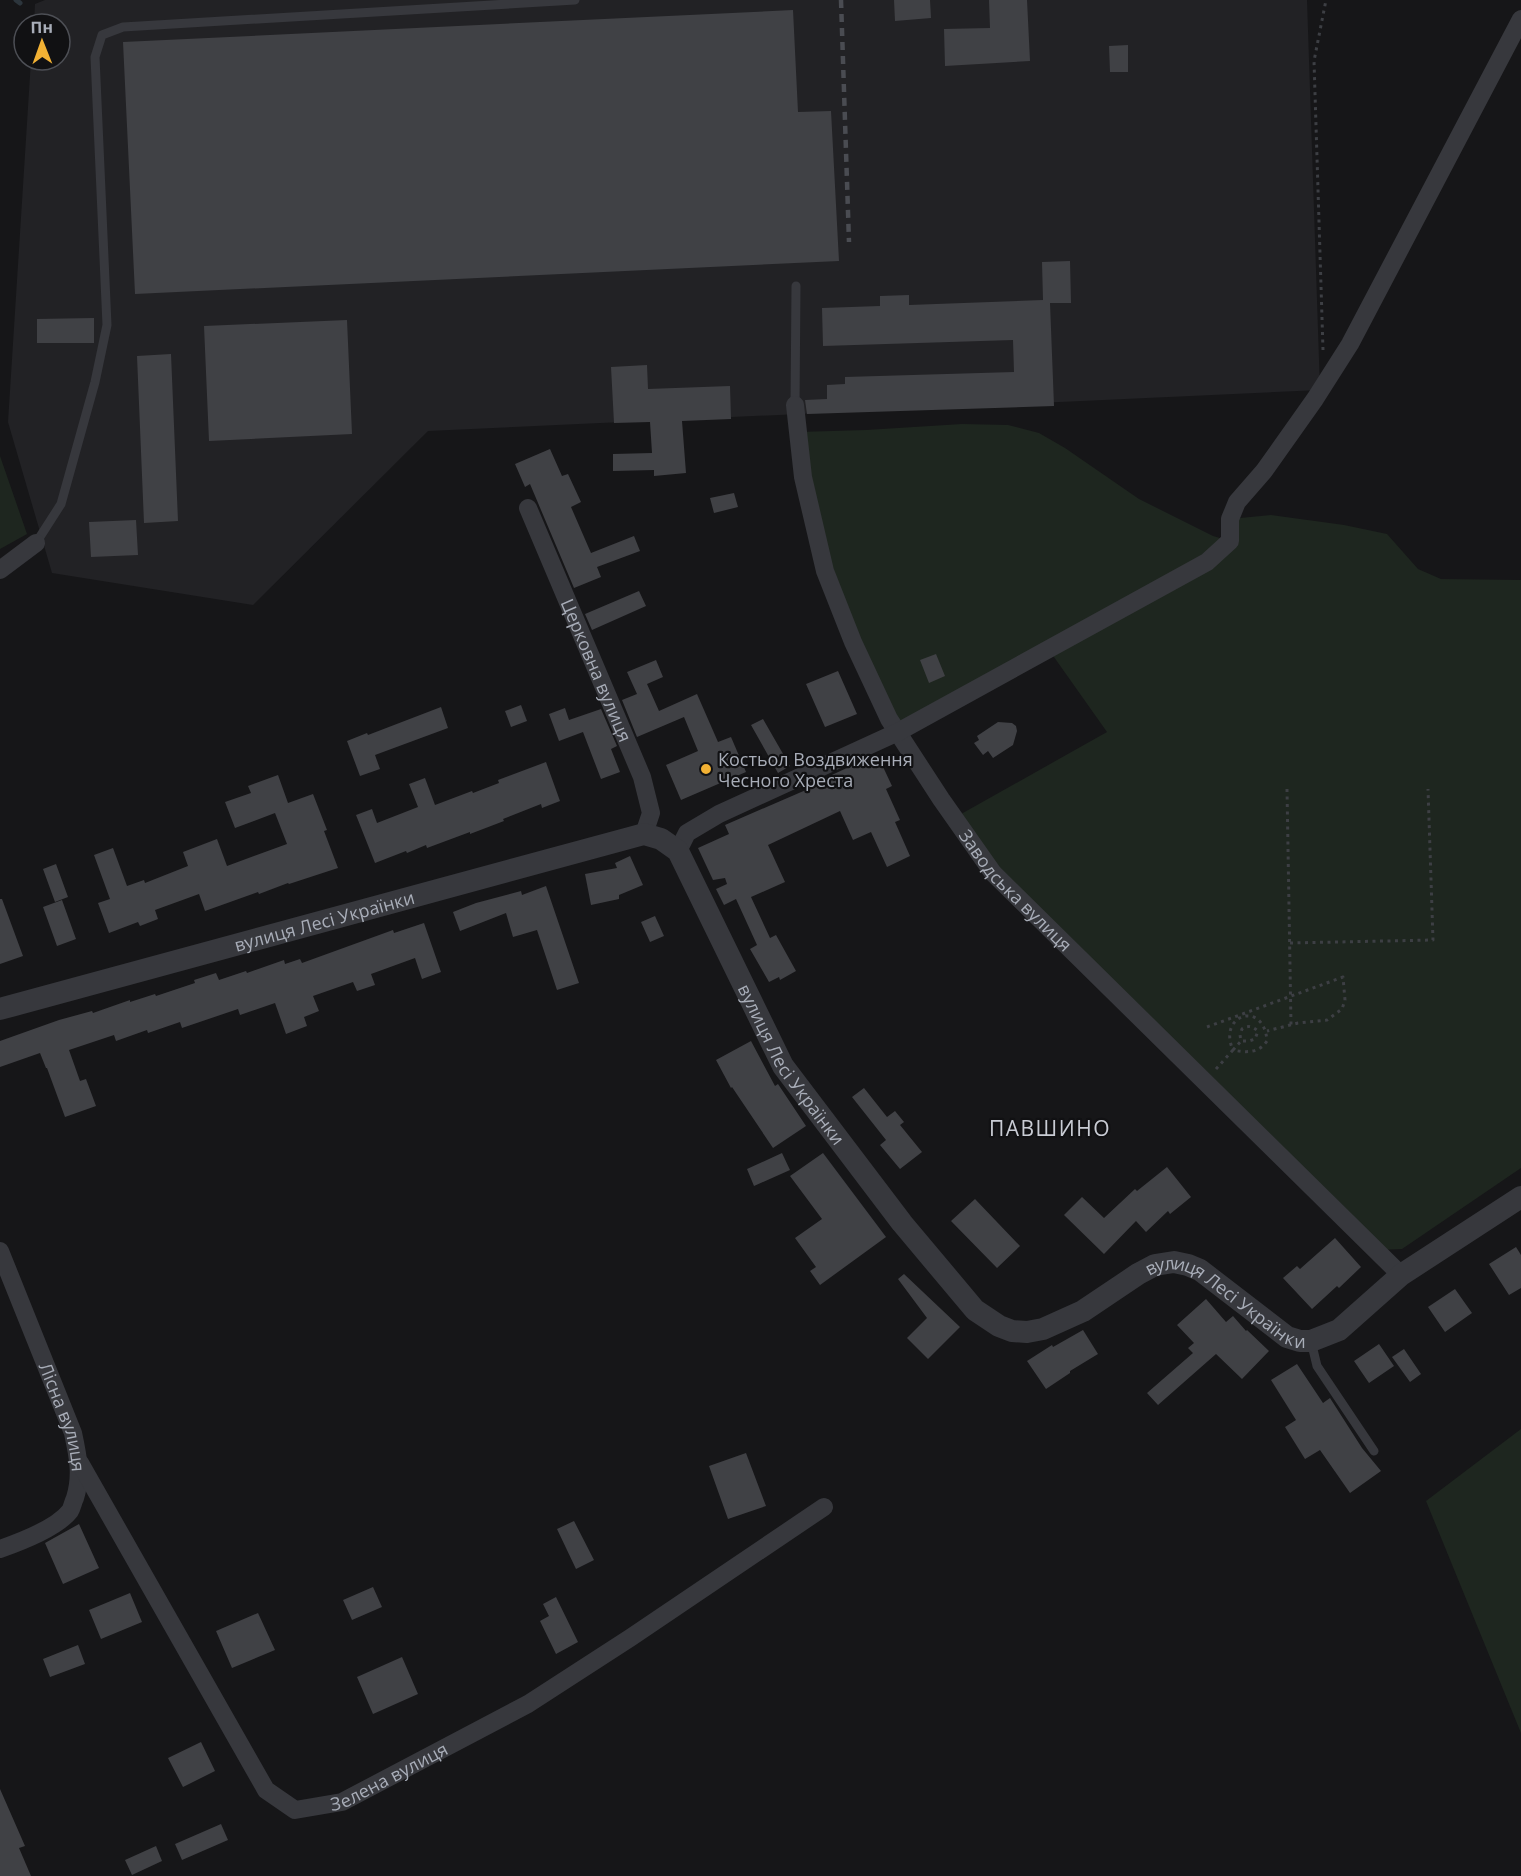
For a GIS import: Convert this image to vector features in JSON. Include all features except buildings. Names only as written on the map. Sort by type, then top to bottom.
[{"type":"street","points":[[644,834],[661,839],[678,851],[687,833],[719,814],[898,732],[1208,562],[1230,541],[1230,519],[1237,502],[1264,471],[1325,385],[1350,344],[1521,19]]},
{"type":"street","name":"Заводська вулиця","points":[[795,405],[803,477],[825,571],[853,642],[890,719],[941,799],[993,873],[1401,1275]]},
{"type":"street","name":"Церковна вулиця","points":[[528,508],[642,777],[651,813],[644,834]]},
{"type":"street","points":[[0,570],[36,543]]},
{"type":"street","name":"вулиця Лесі Українки","points":[[0,1009],[644,834]]},
{"type":"street","name":"вулиця Лесі Українки","points":[[678,851],[783,1066],[902,1222],[975,1310],[999,1326],[1012,1331],[1027,1332],[1043,1329],[1083,1311],[1155,1264],[1173,1262],[1200,1270],[1287,1337],[1300,1341],[1311,1341],[1339,1330],[1401,1275],[1521,1197]]},
{"type":"street","name":"Лісна вулиця","points":[[0,1251],[73,1433],[80,1463],[78,1487],[70,1511],[53,1525],[25,1540],[0,1549]]},
{"type":"street","name":"Зелена вулиця","points":[[80,1463],[266,1790],[295,1810],[342,1802],[528,1704],[824,1507]]},
{"type":"lane","points":[[36,543],[61,504],[95,382],[107,325],[95,57],[102,35],[123,27],[575,0]]},
{"type":"lane","points":[[795,405],[796,286]]},
{"type":"lane","points":[[1311,1341],[1317,1366],[1374,1451]]},
{"type":"path","points":[[1325,385],[1314,61],[1326,0]]},
{"type":"path","points":[[1287,789],[1291,1025]]},
{"type":"path","points":[[1290,943],[1432,940],[1428,789]]},
{"type":"path","points":[[1207,1027],[1344,977],[1345,1000],[1342,1009],[1327,1020],[1266,1031]]},
{"type":"path","points":[[1243,1015],[1254,1016],[1263,1023],[1267,1041],[1262,1048],[1243,1052],[1233,1050],[1230,1030],[1234,1022],[1243,1015]]},
{"type":"path","points":[[1205,1082],[1241,1041],[1242,1029],[1246,1026],[1258,1031],[1255,1039],[1241,1041]]},
{"type":"shaded area","points":[[45,0],[1307,0],[1320,390],[428,431],[253,605],[52,573],[8,422],[30,72],[72,72],[72,12],[35,12],[35,4]]},
{"type":"shaded area","points":[[962,424],[1008,425],[1039,433],[1065,448],[1139,499],[1213,536],[1230,541],[1230,519],[1271,515],[1344,525],[1387,534],[1418,569],[1441,579],[1521,580],[1521,1168],[1402,1249],[1377,1250],[1048,928],[954,818],[1107,732],[1049,650],[898,732],[825,571],[798,432]]},
{"type":"shaded area","points":[[0,456],[27,534],[0,549]]},
{"type":"shaded area","points":[[1521,1429],[1521,1733],[1426,1501]]},
{"type":"waterway","points":[[16,0],[20,3]]},
{"type":"railway","points":[[841,0],[849,242]]},
{"type":"place","name":"Костьол Воздвиження Чесного Хреста","points":[[706,769]]},
{"type":"district","name":"ПАВШИНО","points":[[1050,1128]]}]
